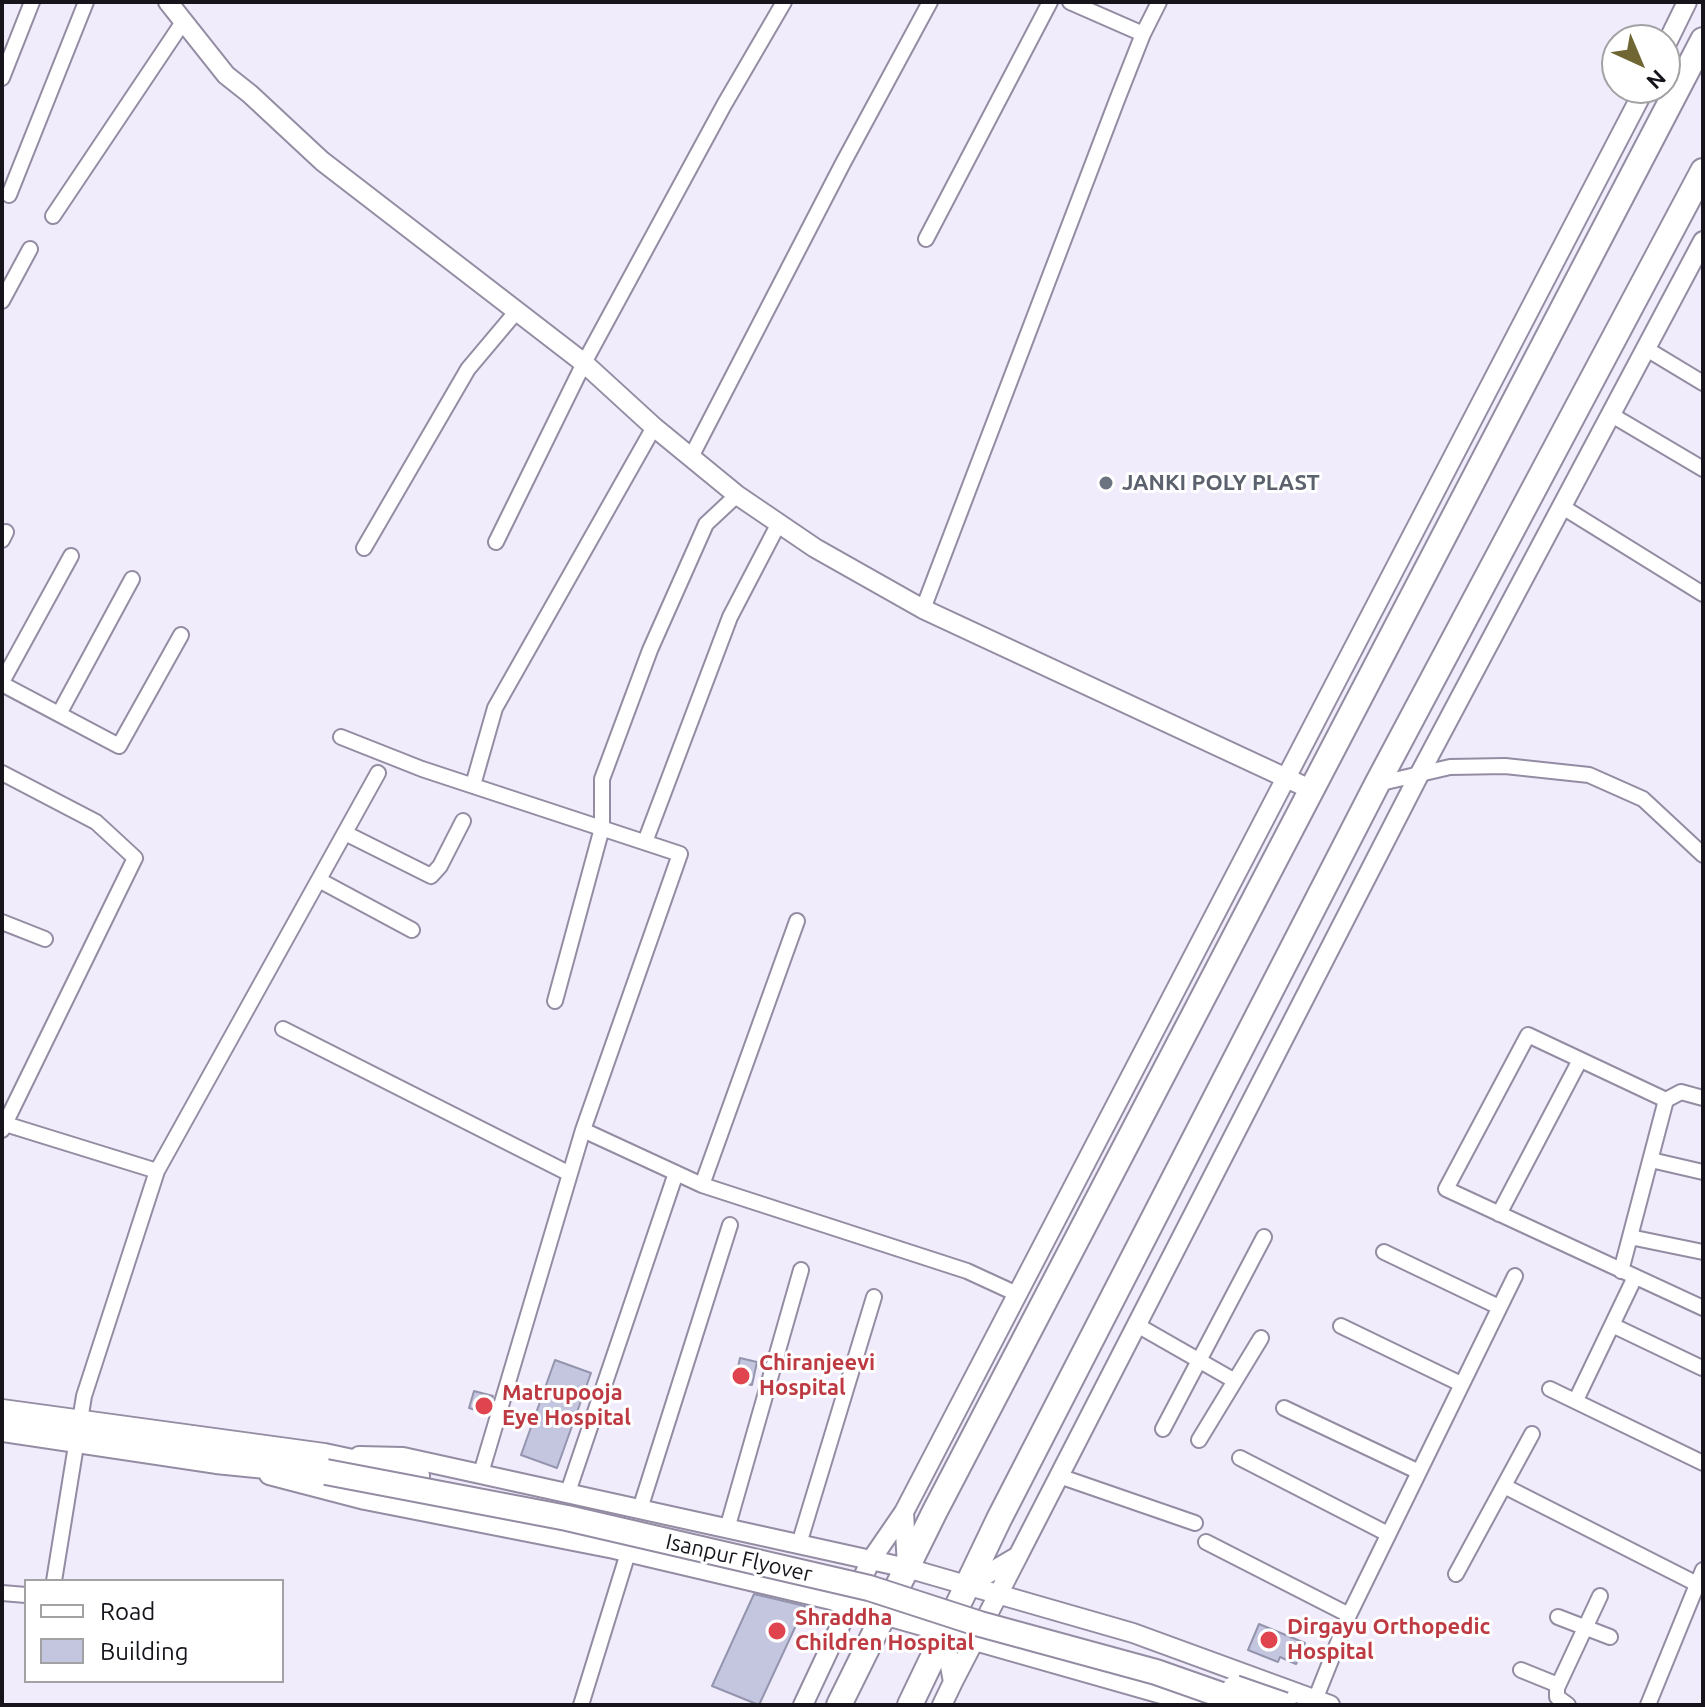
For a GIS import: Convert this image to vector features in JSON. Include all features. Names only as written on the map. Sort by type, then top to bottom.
[{"type":"main road","points":[[839,1705],[907,1568],[1703,40]]},
{"type":"main road","points":[[910,1705],[967,1586],[1377,784],[1703,171]]},
{"type":"main road","points":[[2,1412],[79,1432]]},
{"type":"main road","points":[[2,1429],[79,1432],[325,1464]]},
{"type":"main road","name":"Isanpur Flyover","points":[[79,1432],[216,1461],[325,1464],[417,1476],[569,1506],[872,1577],[983,1613],[1159,1661],[1284,1705]]},
{"type":"main road","name":"Isanpur Flyover","points":[[325,1464],[869,1588],[980,1624],[1156,1672],[1250,1705]]},
{"type":"street","points":[[2,78],[32,2]]},
{"type":"street","points":[[9,195],[86,2]]},
{"type":"street","points":[[168,2],[226,75],[322,161],[584,363],[654,427],[737,495],[815,548],[923,609],[1312,790]]},
{"type":"street","points":[[496,542],[584,363],[724,105],[784,2]]},
{"type":"street","points":[[691,457],[930,2]]},
{"type":"street","points":[[926,239],[1050,2]]},
{"type":"street","points":[[1070,2],[1143,34]]},
{"type":"street","points":[[923,609],[1143,34],[1159,2]]},
{"type":"street","points":[[1676,24],[1687,2]]},
{"type":"street","points":[[53,216],[183,22]]},
{"type":"street","points":[[803,1705],[871,1560],[904,1512],[1637,104]]},
{"type":"street","points":[[942,1705],[1419,775],[1703,241]]},
{"type":"street","points":[[2,301],[30,249]]},
{"type":"street","points":[[364,548],[468,369],[516,312]]},
{"type":"street","points":[[1645,348],[1703,383]]},
{"type":"street","points":[[1610,414],[1703,469]]},
{"type":"street","points":[[473,785],[495,708],[654,427]]},
{"type":"street","points":[[555,1001],[602,828],[602,779],[650,650],[706,524],[737,495]]},
{"type":"street","points":[[1561,506],[1703,594]]},
{"type":"street","points":[[645,842],[730,617],[779,523]]},
{"type":"street","points":[[71,556],[2,683],[119,746],[181,635]]},
{"type":"street","points":[[59,714],[132,579]]},
{"type":"street","points":[[1451,645],[1479,661]]},
{"type":"street","points":[[341,737],[680,854],[583,1130],[481,1473]]},
{"type":"street","points":[[1377,784],[1450,767],[1505,766],[1589,775],[1643,799],[1703,855]]},
{"type":"street","points":[[2,773],[96,822],[135,858],[3,1125],[157,1171]]},
{"type":"street","points":[[54,1579],[84,1396],[157,1171],[378,773]]},
{"type":"street","points":[[345,833],[431,876],[440,866],[463,821]]},
{"type":"street","points":[[319,880],[412,930]]},
{"type":"street","points":[[702,1185],[797,921]]},
{"type":"street","points":[[2,922],[45,939]]},
{"type":"street","points":[[1283,966],[1314,979]]},
{"type":"street","points":[[283,1029],[570,1174]]},
{"type":"street","points":[[1666,1100],[1528,1035],[1446,1189],[1703,1308]]},
{"type":"street","points":[[1499,1214],[1580,1060]]},
{"type":"street","points":[[1576,1400],[1612,1325],[1628,1274],[1630,1237],[1666,1100],[1681,1092],[1703,1098]]},
{"type":"street","points":[[583,1130],[702,1185],[967,1271],[1017,1294]]},
{"type":"street","points":[[1651,1160],[1703,1172]]},
{"type":"street","points":[[568,1492],[676,1173]]},
{"type":"street","points":[[640,1509],[730,1225]]},
{"type":"street","points":[[1163,1429],[1264,1237]]},
{"type":"street","points":[[1630,1237],[1703,1252]]},
{"type":"street","points":[[1384,1252],[1499,1307]]},
{"type":"street","points":[[727,1529],[801,1270]]},
{"type":"street","points":[[325,1464],[403,1457],[907,1568],[1133,1633],[1323,1702],[1349,1615],[1515,1276]]},
{"type":"street","points":[[799,1544],[874,1297]]},
{"type":"street","points":[[1137,1325],[1235,1381]]},
{"type":"street","points":[[1612,1325],[1702,1368]]},
{"type":"street","points":[[1341,1326],[1461,1384]]},
{"type":"street","points":[[1199,1440],[1261,1338]]},
{"type":"street","points":[[1550,1389],[1703,1463]]},
{"type":"street","points":[[1284,1408],[1417,1471]]},
{"type":"street","points":[[1456,1574],[1532,1434]]},
{"type":"street","points":[[1240,1458],[1388,1534]]},
{"type":"street","points":[[216,1461],[365,1500],[628,1553],[850,1606],[1200,1705]]},
{"type":"street","points":[[1059,1476],[1195,1523]]},
{"type":"street","points":[[1504,1486],[1700,1577],[1648,1705]]},
{"type":"street","points":[[904,1512],[907,1568]]},
{"type":"street","points":[[1206,1542],[1349,1615]]},
{"type":"street","points":[[581,1705],[628,1553]]},
{"type":"street","points":[[967,1586],[1018,1556]]},
{"type":"street","points":[[2,1593],[24,1595]]},
{"type":"street","points":[[1568,1705],[1557,1697],[1558,1685],[1600,1596]]},
{"type":"street","points":[[1558,1617],[1610,1637]]},
{"type":"street","points":[[944,1633],[953,1682]]},
{"type":"street","points":[[1521,1670],[1558,1685]]},
{"type":"building","points":[[740,1358],[757,1362],[752,1385],[735,1381]]},
{"type":"building","points":[[555,1360],[591,1373],[557,1468],[521,1455]]},
{"type":"building","points":[[474,1391],[493,1396],[488,1414],[469,1408]]},
{"type":"building","points":[[754,1594],[805,1606],[759,1705],[712,1686]]},
{"type":"building","points":[[1259,1624],[1305,1643],[1296,1664],[1280,1657],[1278,1662],[1248,1650]]},
{"type":"place","name":"JANKI POLY PLAST","points":[[1106,483]]},
{"type":"place","name":"Chiranjeevi Hospital","points":[[741,1376]]},
{"type":"place","name":"Matrupooja Eye Hospital","points":[[484,1406]]},
{"type":"place","name":"Shraddha Children Hospital","points":[[777,1631]]},
{"type":"place","name":"Dirgayu Orthopedic Hospital","points":[[1269,1640]]}]
